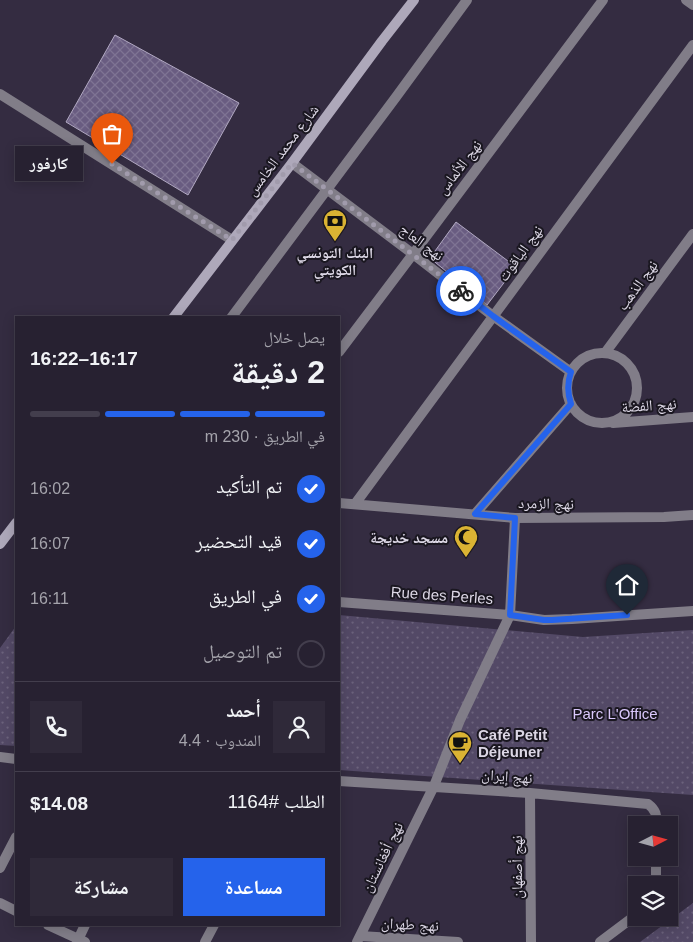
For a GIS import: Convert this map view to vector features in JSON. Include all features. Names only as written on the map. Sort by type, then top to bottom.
[{"type":"main road","name":"شارع محمد الخامس","points":[[175,316],[414,0]]},
{"type":"main road","points":[[0,544],[15,524]]},
{"type":"street","points":[[232,316],[467,0]]},
{"type":"street","name":"نهج الألماس","points":[[340,351],[603,0]]},
{"type":"street","points":[[686,0],[693,5]]},
{"type":"street","name":"نهج الياقوت","points":[[355,504],[693,45]]},
{"type":"street","points":[[0,94],[232,240]]},
{"type":"street","name":"نهج العاج","points":[[292,163],[493,316],[571,372]]},
{"type":"street","name":"نهج الذهب","points":[[605,353],[693,234]]},
{"type":"street","points":[[605,353],[624,361],[628,366],[635,377],[636,397],[626,414],[608,423],[598,423],[582,417],[576,411],[571,404],[567,388],[571,372],[577,364],[595,354],[605,353]]},
{"type":"street","points":[[475,514],[571,404]]},
{"type":"street","name":"نهج الفضة","points":[[608,423],[693,417]]},
{"type":"street","name":"نهج الزمرد","points":[[340,503],[515,518],[664,518],[693,515]]},
{"type":"street","points":[[510,615],[515,518]]},
{"type":"street","name":"Rue des Perles","points":[[340,602],[510,615],[544,620],[693,611]]},
{"type":"street","name":"نهج أفغانستان","points":[[358,939],[434,786],[460,720],[510,615]]},
{"type":"street","points":[[0,757],[15,759]]},
{"type":"street","name":"نهج إيران","points":[[340,781],[530,792],[648,804],[654,809],[657,816]]},
{"type":"street","name":"نهج أصفهان","points":[[530,792],[531,942]]},
{"type":"street","points":[[0,868],[15,839]]},
{"type":"street","points":[[0,903],[15,910]]},
{"type":"street","points":[[600,942],[628,921]]},
{"type":"street","points":[[50,926],[80,941],[85,926]]},
{"type":"street","points":[[205,942],[213,926]]},
{"type":"street","name":"نهج طهران","points":[[358,939],[458,942]]},
{"type":"green space","name":"Parc L'Office","points":[[340,615],[583,637],[693,630],[693,795],[340,770]]},
{"type":"green space","points":[[15,627],[15,746],[0,745],[0,648]]},
{"type":"green space","points":[[693,903],[693,942],[640,942],[662,926],[678,926],[678,914]]},
{"type":"building","points":[[115,35],[239,103],[188,195],[66,122]]},
{"type":"building","points":[[456,222],[516,267],[487,305],[430,258]]},
{"type":"way so far","points":[[112,164],[232,240],[292,163],[461,291]]},
{"type":"place","name":"كارفور","points":[[112,164]]},
{"type":"place","name":"البنك التونسي الكويتي","points":[[335,242]]},
{"type":"place","name":"مسجد خديجة","points":[[466,558]]},
{"type":"place","name":"Café Petit Déjeuner","points":[[460,764]]},
{"type":"route","points":[[461,291],[571,372],[567,388],[571,404],[475,514],[515,518],[510,615],[544,620],[627,615]]}]
